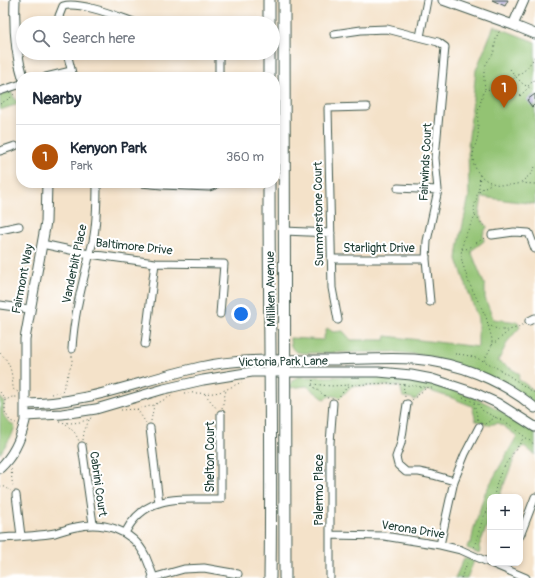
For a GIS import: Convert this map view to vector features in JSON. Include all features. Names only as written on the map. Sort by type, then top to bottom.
[{"type":"main road","points":[[269,0],[269,16]]},
{"type":"main road","name":"Milliken Avenue","points":[[284,0],[285,578]]},
{"type":"main road","points":[[269,60],[269,72]]},
{"type":"main road","name":"Milliken Avenue","points":[[269,188],[269,308],[271,360],[270,578]]},
{"type":"street","points":[[15,0],[14,16],[16,44]]},
{"type":"street","points":[[334,34],[361,30],[387,29],[420,36],[427,0]]},
{"type":"street","points":[[443,0],[535,34]]},
{"type":"street","points":[[513,25],[524,0]]},
{"type":"street","points":[[59,16],[63,6],[70,4],[115,16]]},
{"type":"street","name":"Fairwinds Court","points":[[420,36],[438,42],[445,47],[435,158],[438,190],[427,241],[426,259],[430,302]]},
{"type":"street","points":[[18,60],[21,72]]},
{"type":"street","points":[[69,60],[72,72]]},
{"type":"street","points":[[219,60],[219,72]]},
{"type":"street","points":[[0,91],[16,86]]},
{"type":"street","name":"Summerstone Court","points":[[338,320],[332,288],[328,108],[367,107]]},
{"type":"street","points":[[0,151],[15,146]]},
{"type":"street","name":"Fairmont Way","points":[[0,468],[17,444],[24,429],[22,402],[25,339],[46,222],[47,188]]},
{"type":"street","name":"Vanderbilt Place","points":[[72,349],[76,309],[93,240],[97,188]]},
{"type":"street","points":[[398,188],[438,190]]},
{"type":"street","points":[[0,230],[19,226]]},
{"type":"street","points":[[284,231],[331,233]]},
{"type":"street","points":[[492,235],[529,233],[535,249]]},
{"type":"street","name":"Baltimore Drive","points":[[42,244],[89,254],[155,263],[224,264],[220,314]]},
{"type":"street","name":"Starlight Drive","points":[[331,259],[426,259]]},
{"type":"street","points":[[145,344],[155,263]]},
{"type":"street","points":[[0,304],[30,309]]},
{"type":"street","name":"Victoria Park Lane","points":[[22,402],[62,401],[114,391],[158,377],[202,367],[246,361],[388,358],[438,362],[490,379],[535,408]]},
{"type":"street","name":"Victoria Park Lane","points":[[22,418],[96,409],[164,389],[203,380],[252,372],[379,372],[411,375],[432,379],[475,393],[497,403],[535,427]]},
{"type":"street","name":"Palermo Place","points":[[330,578],[330,443],[333,403]]},
{"type":"street","points":[[407,404],[396,457],[398,465],[406,472],[419,472],[454,481]]},
{"type":"street","name":"Shelton Court","points":[[159,503],[172,499],[221,499],[221,414]]},
{"type":"street","points":[[440,545],[454,481],[465,454],[479,427]]},
{"type":"street","points":[[124,533],[130,522],[139,514],[151,506],[159,503],[150,428]]},
{"type":"street","name":"Cabrini Court","points":[[82,446],[93,524]]},
{"type":"street","points":[[16,495],[21,536]]},
{"type":"street","points":[[522,530],[535,497]]},
{"type":"street","points":[[0,538],[52,533],[93,524],[102,525],[124,533],[136,543],[144,554],[153,578],[184,569],[204,568],[238,574]]},
{"type":"street","name":"Verona Drive","points":[[330,535],[384,536],[440,545],[461,550],[487,561]]},
{"type":"street","name":"Verona Drive","points":[[507,566],[526,578]]},
{"type":"path","points":[[502,28],[494,43],[492,56],[484,69],[485,90],[478,114],[478,134],[474,150],[474,165],[480,175],[492,184],[506,186],[520,183],[535,184]]},
{"type":"path","points":[[485,90],[503,85],[516,77],[526,69],[535,57]]},
{"type":"path","points":[[510,69],[516,77],[528,87],[535,90]]},
{"type":"path","points":[[520,96],[535,79]]},
{"type":"path","points":[[0,104],[16,92]]},
{"type":"path","points":[[520,183],[530,175],[535,168]]},
{"type":"path","points":[[480,175],[474,208],[475,216],[464,238],[462,262],[469,283],[488,324],[492,345]]},
{"type":"path","points":[[478,192],[492,184]]},
{"type":"path","points":[[462,249],[466,249],[482,238],[492,235],[475,216]]},
{"type":"path","points":[[484,361],[492,345],[511,330],[532,319]]},
{"type":"path","points":[[488,324],[498,329],[511,330]]},
{"type":"path","points":[[51,394],[62,392],[72,363],[72,349]]},
{"type":"path","points":[[0,353],[5,358],[11,370],[13,389],[18,392],[22,402]]},
{"type":"path","points":[[455,354],[468,355],[484,361],[535,393]]},
{"type":"path","points":[[312,384],[312,386],[333,403],[350,384]]},
{"type":"path","points":[[402,384],[407,404],[426,387]]},
{"type":"path","points":[[221,414],[226,390]]},
{"type":"path","points":[[0,392],[6,400],[5,412],[7,418],[17,424],[22,418]]},
{"type":"path","points":[[205,393],[221,414]]},
{"type":"path","points":[[6,400],[12,397],[19,397]]},
{"type":"path","points":[[474,402],[479,427],[496,417]]},
{"type":"path","points":[[150,428],[154,405]]},
{"type":"path","points":[[137,409],[150,428]]},
{"type":"path","points":[[82,446],[84,432],[90,419]]},
{"type":"path","points":[[65,423],[75,434],[82,446]]},
{"type":"path","points":[[494,494],[499,474],[506,461],[518,447],[524,436]]},
{"type":"path","points":[[11,469],[12,481],[16,495]]},
{"type":"path","points":[[0,486],[5,487],[16,495]]},
{"type":"path","points":[[461,578],[478,537],[483,518],[487,512]]},
{"type":"green space","points":[[494,26],[535,42],[535,204],[482,197],[479,215],[487,227],[483,234],[484,241],[471,251],[485,286],[485,298],[493,319],[518,322],[520,327],[508,341],[498,361],[520,374],[518,379],[535,391],[535,403],[430,356],[394,352],[304,353],[293,350],[290,338],[323,340],[327,328],[333,332],[343,331],[351,340],[385,340],[386,336],[478,347],[478,319],[457,259],[469,196],[468,146],[476,70]]},
{"type":"green space","points":[[11,92],[16,101],[16,105],[0,110],[0,95]]},
{"type":"green space","points":[[382,376],[443,387],[482,401],[500,410],[535,433],[535,455],[524,446],[516,454],[500,494],[487,494],[487,526],[479,546],[479,553],[467,548],[468,544],[471,543],[485,493],[517,436],[499,423],[486,425],[482,422],[476,421],[472,406],[427,390],[415,400],[403,397],[400,386],[352,386],[340,398],[332,396],[324,399],[307,386],[290,388],[292,380],[298,377]]},
{"type":"green space","points":[[0,397],[4,402],[4,416],[15,426],[12,435],[0,454]]},
{"type":"green space","points":[[464,558],[474,561],[467,578],[455,578]]},
{"type":"building","points":[[492,0],[508,0],[505,6]]},
{"type":"building","points":[[535,94],[535,104],[532,107],[527,100]]},
{"type":"place","name":"Kenyon Park","points":[[504,108]]}]
